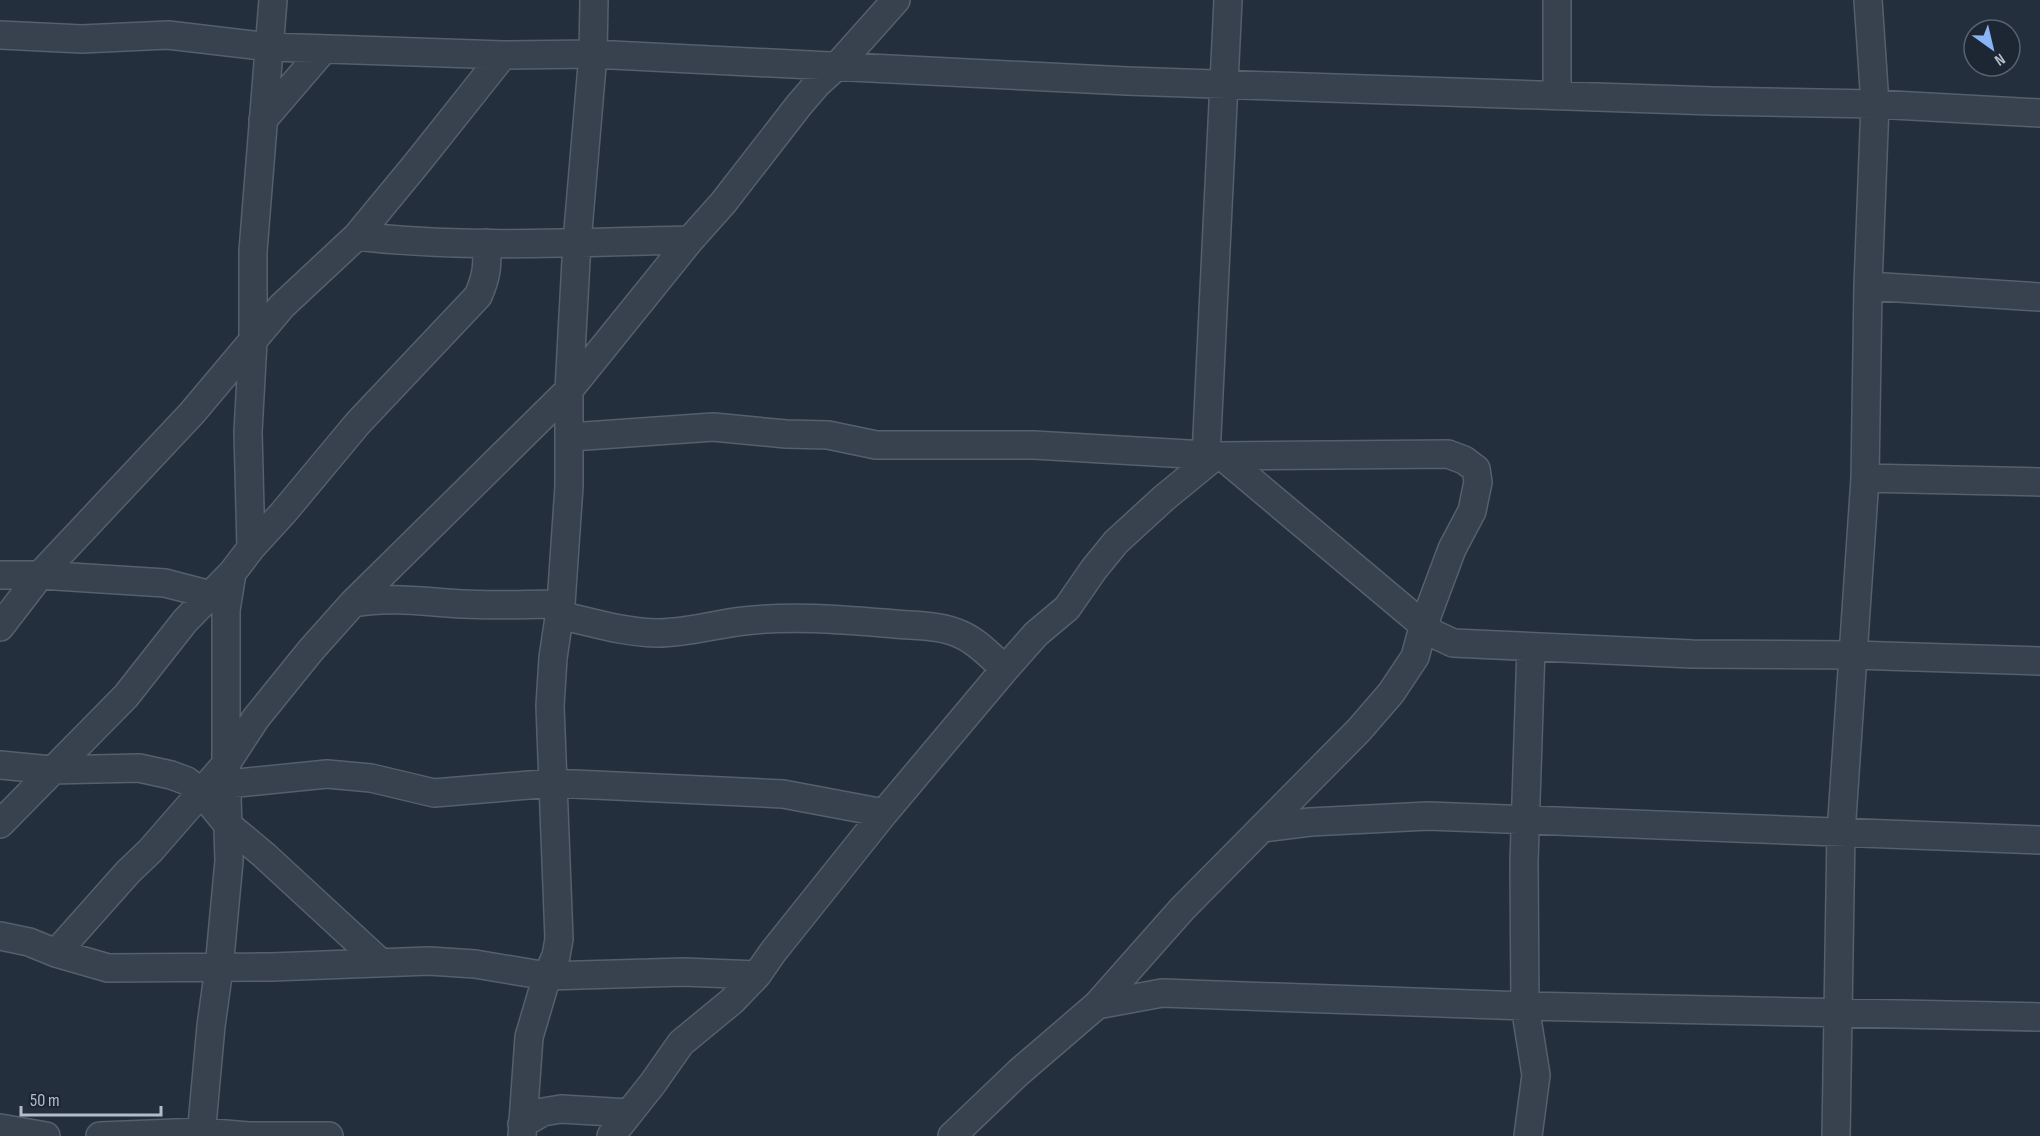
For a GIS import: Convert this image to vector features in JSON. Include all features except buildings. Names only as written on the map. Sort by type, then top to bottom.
[{"type":"street","points":[[250,548],[248,432],[253,341],[253,251],[273,0]]},
{"type":"street","points":[[522,1130],[529,1037],[547,976],[556,956],[559,939],[550,706],[570,486],[569,390],[577,242],[593,54],[594,0]]},
{"type":"street","points":[[56,953],[201,792],[227,774],[256,718],[311,650],[353,603],[569,390],[818,82],[838,66],[896,0]]},
{"type":"street","points":[[611,1136],[681,1043],[732,1001],[757,975],[884,813],[1036,634],[1067,608],[1104,555],[1121,537],[1214,456],[1228,0]]},
{"type":"street","points":[[1557,0],[1557,96]]},
{"type":"street","points":[[1836,1136],[1841,832],[1865,478],[1868,286],[1875,104],[1868,0]]},
{"type":"street","points":[[0,34],[82,39],[168,34],[270,47],[503,55],[593,54],[1127,81],[1875,104],[2040,113]]},
{"type":"street","points":[[263,120],[324,49]]},
{"type":"street","points":[[0,627],[40,575],[192,412],[282,306],[357,236],[503,55]]},
{"type":"street","points":[[357,236],[486,243],[690,240]]},
{"type":"street","points":[[0,824],[126,696],[185,621],[232,573],[250,548],[283,513],[358,423],[478,296],[488,263],[486,243]]},
{"type":"street","points":[[1868,286],[2040,297]]},
{"type":"street","points":[[571,437],[713,427],[786,434],[828,435],[876,445],[1034,445],[1214,456],[1448,454],[1464,460],[1476,469],[1478,482],[1472,511],[1452,549],[1424,624],[1415,657],[1391,693],[1371,717],[1182,909],[1096,1005],[1019,1072],[952,1136]]},
{"type":"street","points":[[1214,456],[1443,639],[1453,643],[1692,654],[2040,661]]},
{"type":"street","points":[[1865,478],[2040,482]]},
{"type":"street","points":[[201,1134],[229,861],[226,610],[232,573]]},
{"type":"street","points":[[0,575],[40,575],[165,584],[211,595]]},
{"type":"street","points":[[353,603],[378,598],[408,599],[560,610],[621,629],[655,633],[690,631],[744,621],[790,619],[926,627],[964,635],[1005,669]]},
{"type":"street","points":[[1415,657],[1453,643]]},
{"type":"street","points":[[1528,1136],[1536,1076],[1525,1006],[1524,862],[1531,647]]},
{"type":"street","points":[[0,765],[51,770],[139,768],[187,781],[201,792],[228,825],[264,855],[380,962]]},
{"type":"street","points":[[227,774],[327,774],[370,778],[434,794],[553,783],[783,794],[884,813]]},
{"type":"street","points":[[1263,828],[1310,822],[1428,816],[2040,840]]},
{"type":"street","points":[[0,936],[29,942],[56,953],[108,968],[150,966],[219,968],[429,961],[463,963],[547,976],[684,972],[757,975]]},
{"type":"street","points":[[1096,1005],[1162,993],[1525,1006],[2040,1017]]},
{"type":"street","points":[[522,1130],[543,1112],[561,1109],[629,1113]]},
{"type":"street","points":[[0,1128],[46,1136]]},
{"type":"street","points":[[100,1136],[201,1134],[329,1136]]}]
